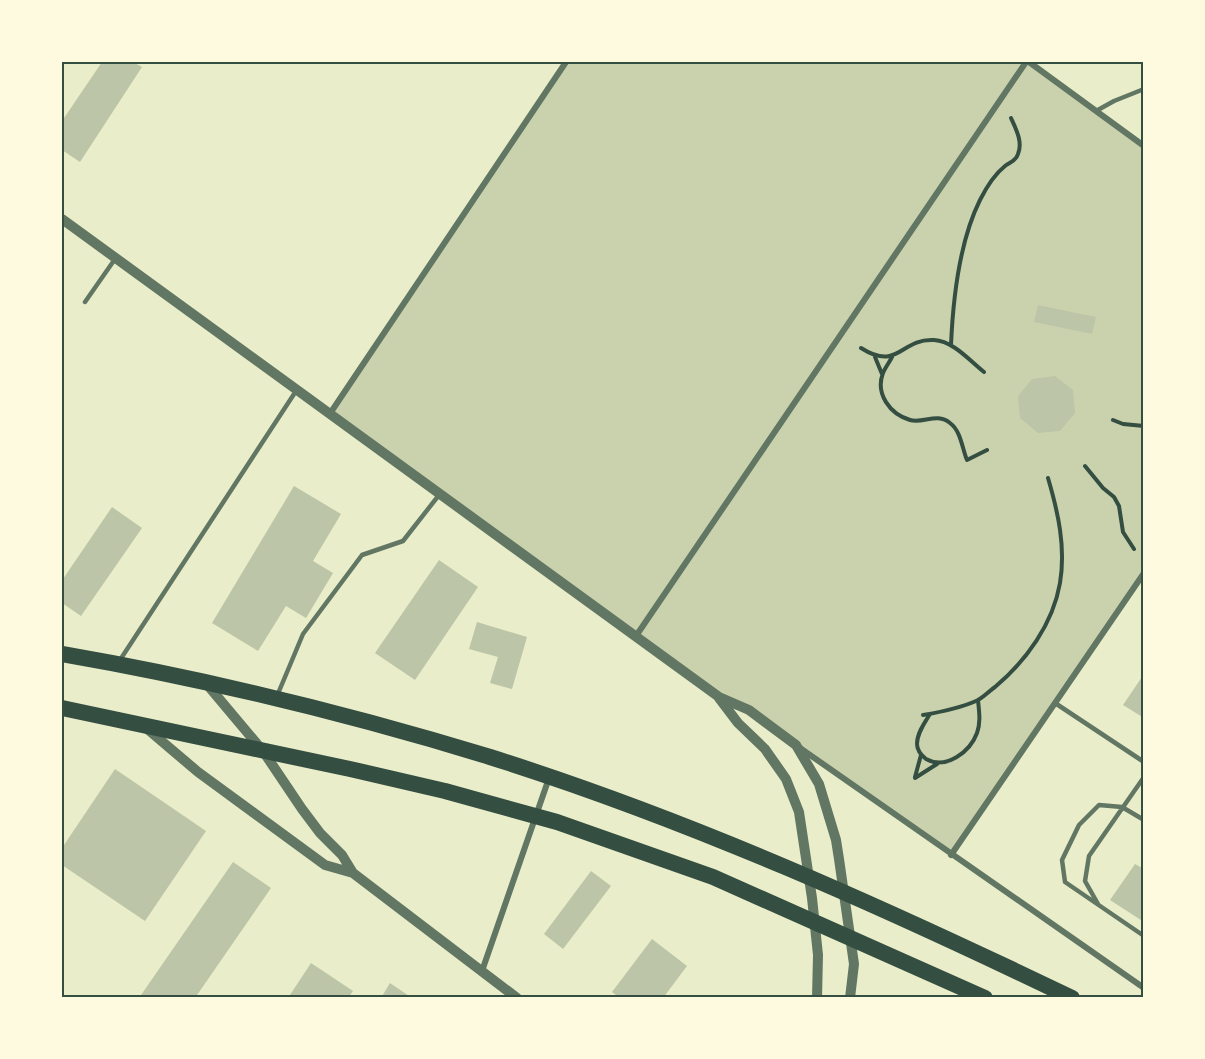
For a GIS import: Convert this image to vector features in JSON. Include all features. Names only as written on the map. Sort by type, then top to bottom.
[{"type":"highway","points":[[62,654],[205,682],[361,720],[491,758],[742,849],[945,937],[1071,997]]},
{"type":"highway","points":[[62,708],[445,791],[537,816],[645,852],[756,895],[985,998]]},
{"type":"street","points":[[329,415],[566,62]]},
{"type":"street","points":[[636,636],[1027,62],[1143,146]]},
{"type":"street","points":[[62,219],[719,698],[749,710],[951,855],[1143,988]]},
{"type":"street","points":[[951,855],[1143,573]]},
{"type":"street","points":[[205,682],[263,752],[302,809],[320,833],[342,855],[353,873]]},
{"type":"street","points":[[719,698],[738,723],[765,748],[786,779],[799,812],[818,955],[817,998]]},
{"type":"street","points":[[142,725],[198,772],[325,865],[353,873],[517,998]]},
{"type":"street","points":[[796,745],[819,784],[836,840],[854,964],[850,998]]},
{"type":"street","points":[[482,971],[549,778]]},
{"type":"lane","points":[[1096,111],[1143,89]]},
{"type":"lane","points":[[85,302],[115,259]]},
{"type":"lane","points":[[118,664],[296,391]]},
{"type":"lane","points":[[276,700],[303,634],[362,555],[403,541],[439,495]]},
{"type":"lane","points":[[1055,703],[1143,762]]},
{"type":"lane","points":[[1099,906],[1085,881],[1089,856],[1143,777]]},
{"type":"lane","points":[[1143,819],[1122,807],[1099,805],[1079,825],[1062,860],[1065,882],[1143,936]]},
{"type":"path","points":[[951,345],[956,287],[968,231],[980,200],[991,182],[1005,166],[1013,162],[1019,153],[1019,136],[1011,118]]},
{"type":"path","points":[[882,374],[892,357],[918,342],[934,340],[951,345],[984,372]]},
{"type":"path","points":[[861,348],[875,357],[892,357]]},
{"type":"path","points":[[875,357],[882,374],[882,399],[889,407],[911,421],[938,418],[949,422],[959,432],[967,460],[987,450]]},
{"type":"path","points":[[1113,420],[1123,424],[1143,426]]},
{"type":"path","points":[[1085,466],[1103,488],[1114,497],[1119,506],[1122,532],[1134,549]]},
{"type":"path","points":[[923,715],[978,700],[1011,672],[1031,650],[1043,628],[1060,584],[1061,534],[1048,478]]},
{"type":"path","points":[[930,714],[919,735],[917,745],[921,755],[915,778],[937,764],[958,756],[969,747],[977,733],[980,716],[978,700]]},
{"type":"path","points":[[921,755],[937,764]]},
{"type":"green space","points":[[566,62],[1029,62],[1143,146],[1143,573],[951,855],[796,745],[719,697],[329,415]]},
{"type":"building","points":[[102,62],[133,62],[142,67],[80,162],[62,150],[62,121]]},
{"type":"building","points":[[1038,305],[1096,317],[1092,334],[1034,322]]},
{"type":"building","points":[[1055,376],[1073,390],[1075,413],[1060,431],[1038,433],[1020,418],[1018,396],[1032,379]]},
{"type":"building","points":[[294,486],[341,514],[313,561],[333,573],[306,618],[286,606],[258,651],[212,623]]},
{"type":"building","points":[[112,507],[142,528],[81,616],[62,603],[62,578]]},
{"type":"building","points":[[439,560],[478,587],[415,680],[375,653]]},
{"type":"building","points":[[477,622],[527,637],[512,689],[490,683],[498,657],[469,649]]},
{"type":"building","points":[[1144,674],[1144,718],[1123,705]]},
{"type":"building","points":[[115,769],[206,831],[145,921],[62,865],[62,848]]},
{"type":"building","points":[[233,862],[271,888],[195,998],[139,998]]},
{"type":"building","points":[[1135,864],[1144,869],[1144,922],[1110,900]]},
{"type":"building","points":[[591,871],[611,886],[563,949],[544,934]]},
{"type":"building","points":[[652,939],[687,966],[663,998],[620,998],[612,992]]},
{"type":"building","points":[[311,963],[353,991],[348,998],[288,998]]},
{"type":"building","points":[[390,983],[412,998],[381,998]]}]
